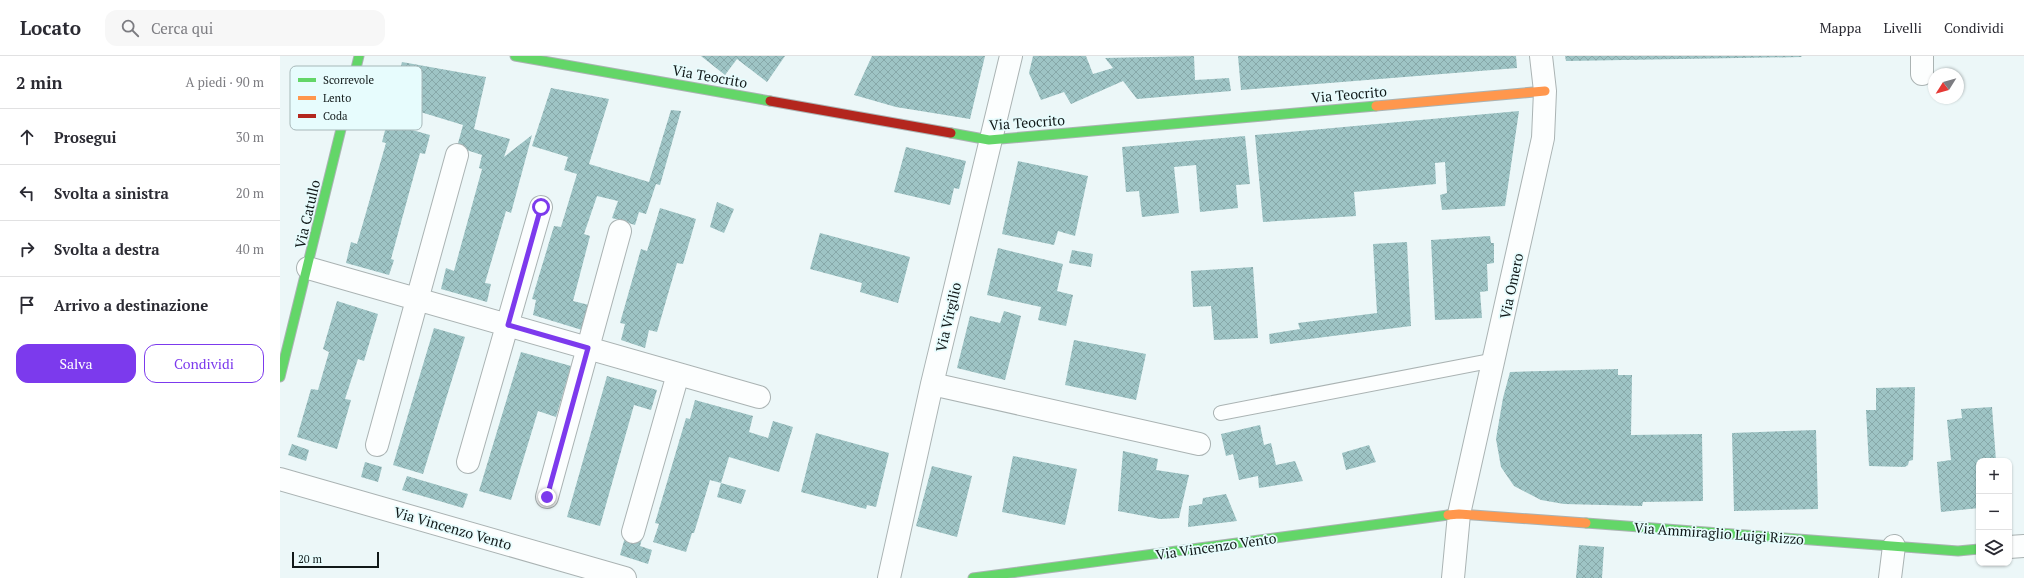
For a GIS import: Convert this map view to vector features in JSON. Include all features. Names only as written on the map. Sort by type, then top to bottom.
[{"type":"street","name":"Via Catullo","points":[[357,66],[359,56]]},
{"type":"street","name":"Via Teocrito","points":[[515,56],[989,140],[1545,91]]},
{"type":"street","name":"Via Virgilio","points":[[889,578],[932,384],[989,140],[1011,56]]},
{"type":"street","name":"Via Omero","points":[[1453,578],[1459,514],[1495,360],[1543,138],[1545,91],[1541,56]]},
{"type":"street","name":"Via Catullo","points":[[280,378],[341,130]]},
{"type":"street","points":[[376,445],[457,155]]},
{"type":"street","points":[[468,462],[541,207]]},
{"type":"street","points":[[547,497],[620,231]]},
{"type":"street","points":[[308,268],[759,397]]},
{"type":"street","points":[[634,532],[678,374]]},
{"type":"street","points":[[932,384],[1199,444]]},
{"type":"street","name":"Via Vincenzo Vento","points":[[280,479],[625,578]]},
{"type":"street","name":"Via Ammiraglio Luigi Rizzo","points":[[1459,514],[1894,546],[1958,550],[1976,549]]},
{"type":"street","name":"Via Vincenzo Vento","points":[[973,578],[1459,514]]},
{"type":"street","points":[[1890,578],[1894,546]]},
{"type":"street","points":[[2012,547],[2024,546]]},
{"type":"lane","points":[[1222,413],[1495,360]]},
{"type":"building","points":[[701,56],[785,56],[767,82],[737,59],[725,75]]},
{"type":"building","points":[[872,56],[985,56],[970,119],[896,107],[854,95]]},
{"type":"building","points":[[1033,56],[1086,56],[1093,74],[1113,68],[1105,58],[1194,56],[1195,80],[1229,78],[1231,91],[1137,99],[1123,81],[1071,104],[1064,92],[1041,100],[1029,73]]},
{"type":"building","points":[[1238,56],[1516,56],[1517,68],[1241,90]]},
{"type":"building","points":[[1565,56],[1801,56],[1802,57],[1566,61]]},
{"type":"building","points":[[402,62],[486,77],[474,129],[510,139],[504,157],[532,135],[511,213],[506,211],[485,283],[491,284],[487,302],[441,289],[446,268],[454,271],[482,169],[479,168],[482,155],[457,147],[463,125],[422,112],[422,66],[401,66]]},
{"type":"building","points":[[551,88],[609,99],[589,164],[649,182],[671,110],[681,111],[660,185],[656,184],[646,214],[639,212],[635,225],[612,218],[618,201],[597,196],[584,234],[590,236],[573,301],[589,305],[582,330],[533,315],[536,300],[532,299],[554,226],[561,227],[577,174],[564,170],[568,157],[532,146]]},
{"type":"building","points":[[1519,111],[1505,206],[1442,210],[1440,195],[1447,193],[1445,162],[1435,163],[1436,184],[1354,192],[1356,216],[1263,222],[1255,135]]},
{"type":"building","points":[[385,130],[412,130],[430,135],[425,154],[420,153],[391,259],[394,260],[389,275],[346,263],[351,242],[357,244],[386,143],[382,142]]},
{"type":"building","points":[[1245,136],[1250,184],[1236,185],[1238,208],[1200,212],[1196,165],[1174,167],[1179,213],[1142,217],[1139,191],[1126,192],[1122,147]]},
{"type":"building","points":[[906,147],[966,161],[959,189],[954,188],[950,205],[894,192]]},
{"type":"building","points":[[1018,161],[1088,176],[1075,236],[1058,231],[1054,245],[1002,234]]},
{"type":"building","points":[[717,202],[734,209],[724,233],[710,227]]},
{"type":"building","points":[[660,208],[696,219],[683,264],[677,263],[657,332],[649,330],[645,348],[621,340],[625,324],[620,323],[641,249],[647,251]]},
{"type":"building","points":[[820,233],[910,257],[898,303],[860,292],[862,283],[810,269]]},
{"type":"building","points":[[1490,236],[1491,243],[1494,243],[1494,263],[1487,264],[1488,291],[1480,292],[1482,318],[1435,320],[1431,240]]},
{"type":"building","points":[[1407,242],[1411,326],[1270,344],[1269,334],[1300,329],[1298,323],[1377,313],[1373,244]]},
{"type":"building","points":[[998,248],[1063,264],[1057,291],[1073,295],[1066,326],[1038,320],[1041,307],[987,295]]},
{"type":"building","points":[[1072,250],[1093,254],[1091,267],[1069,263]]},
{"type":"building","points":[[1253,267],[1258,338],[1214,340],[1211,306],[1193,307],[1191,271]]},
{"type":"building","points":[[337,301],[378,314],[364,361],[358,359],[345,399],[351,400],[337,449],[297,437],[311,389],[318,390],[329,352],[323,349]]},
{"type":"building","points":[[1004,311],[1021,316],[1005,380],[957,368],[970,316],[1000,323]]},
{"type":"building","points":[[434,328],[465,337],[423,474],[393,465]]},
{"type":"building","points":[[1074,340],[1146,354],[1136,400],[1065,385]]},
{"type":"building","points":[[521,352],[571,366],[556,417],[538,411],[511,500],[479,491]]},
{"type":"building","points":[[1618,369],[1618,375],[1632,375],[1631,435],[1702,434],[1703,501],[1643,502],[1642,506],[1564,504],[1541,500],[1514,486],[1501,467],[1496,439],[1503,398],[1510,372]]},
{"type":"building","points":[[607,376],[657,390],[651,410],[634,405],[600,526],[567,517]]},
{"type":"building","points":[[1915,387],[1913,460],[1909,461],[1908,465],[1905,467],[1869,466],[1866,410],[1876,410],[1876,388]]},
{"type":"building","points":[[695,400],[753,416],[749,432],[768,438],[773,421],[793,427],[779,472],[729,457],[721,483],[710,480],[694,533],[692,533],[686,552],[653,542],[659,524],[655,523],[686,418],[690,419]]},
{"type":"building","points":[[1992,407],[1996,458],[1976,458],[1976,508],[1941,512],[1937,462],[1951,460],[1947,420],[1962,418],[1961,409]]},
{"type":"building","points":[[1260,425],[1264,445],[1271,443],[1276,465],[1295,461],[1303,481],[1259,488],[1258,476],[1239,480],[1233,454],[1226,456],[1221,434]]},
{"type":"building","points":[[1816,430],[1818,509],[1734,511],[1732,433]]},
{"type":"building","points":[[816,433],[889,453],[876,507],[867,505],[866,509],[801,492]]},
{"type":"building","points":[[292,444],[309,450],[306,461],[288,455]]},
{"type":"building","points":[[1369,445],[1376,462],[1346,470],[1342,453]]},
{"type":"building","points":[[1123,451],[1158,459],[1156,470],[1189,475],[1179,518],[1160,519],[1118,511]]},
{"type":"building","points":[[1013,456],[1077,469],[1065,525],[1002,512]]},
{"type":"building","points":[[365,462],[382,467],[378,482],[361,477]]},
{"type":"building","points":[[932,466],[972,476],[957,537],[916,526]]},
{"type":"building","points":[[407,476],[468,494],[463,508],[402,490]]},
{"type":"building","points":[[721,483],[746,490],[741,504],[717,497]]},
{"type":"building","points":[[1226,494],[1237,521],[1188,527],[1189,506],[1202,504],[1203,498]]},
{"type":"building","points":[[626,534],[642,539],[640,546],[652,550],[648,564],[620,555]]},
{"type":"building","points":[[1579,545],[1604,547],[1602,578],[1576,578]]},
{"type":"traffic: fast","points":[[357,66],[359,56]]},
{"type":"traffic: fast","points":[[515,56],[770,101]]},
{"type":"traffic: fast","points":[[951,133],[989,140],[1376,106]]},
{"type":"traffic: fast","points":[[280,377],[341,130]]},
{"type":"traffic: fast","points":[[973,578],[1448,515]]},
{"type":"traffic: fast","points":[[1586,523],[1958,551],[1976,549]]},
{"type":"traffic: slow","points":[[1376,106],[1545,91]]},
{"type":"traffic: slow","points":[[1448,515],[1459,514],[1586,523]]},
{"type":"traffic: jam","points":[[770,101],[951,133]]},
{"type":"route","points":[[541,207],[508,325],[588,348],[547,497]]}]
